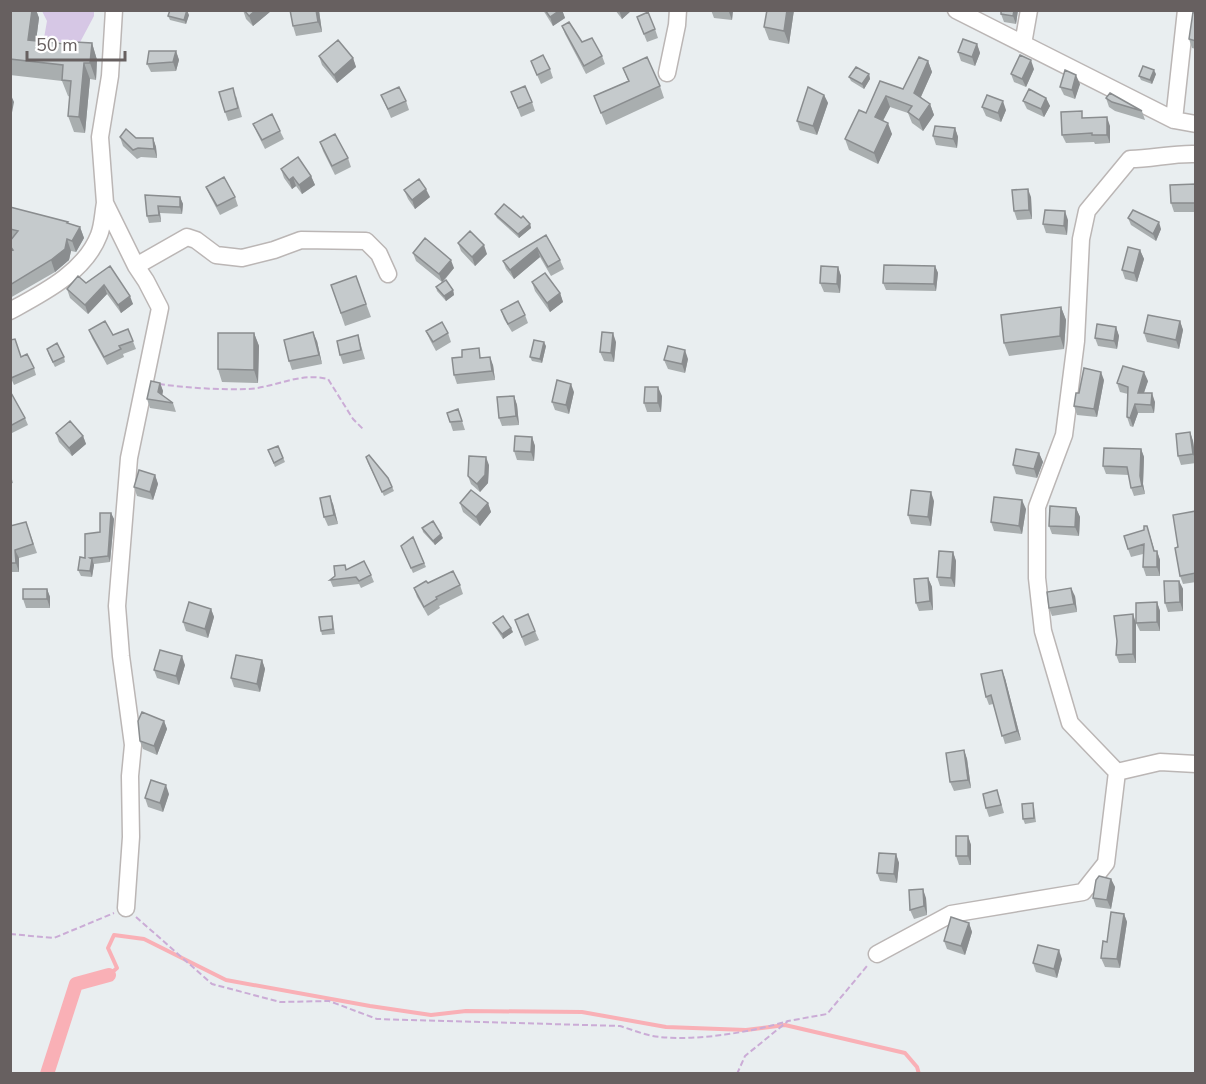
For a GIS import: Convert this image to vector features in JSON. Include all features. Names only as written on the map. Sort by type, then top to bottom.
[{"type":"street","points":[[10,311],[57,283],[84,261],[99,235],[105,203],[100,137],[110,76],[114,10]]},
{"type":"street","points":[[666,74],[678,10]]},
{"type":"street","points":[[956,10],[1174,120],[1196,124]]},
{"type":"street","points":[[1023,44],[1029,10]]},
{"type":"street","points":[[1174,120],[1186,10]]},
{"type":"street","points":[[1117,772],[1070,723],[1043,631],[1037,578],[1037,507],[1064,435],[1076,340],[1081,239],[1087,211],[1130,159],[1146,159],[1182,153],[1196,154]]},
{"type":"street","points":[[105,203],[160,308],[129,458],[117,606],[133,745],[130,776],[131,837],[126,908]]},
{"type":"street","points":[[136,266],[187,237],[196,240],[216,255],[242,258],[301,240],[366,241],[379,254],[388,274]]},
{"type":"street","points":[[1117,772],[1160,762],[1196,765]]},
{"type":"street","points":[[877,954],[951,914],[1083,892],[1106,863],[1117,772]]},
{"type":"path","points":[[146,379],[176,386],[249,389],[272,386],[301,377],[316,376],[328,379],[353,419],[364,430]]},
{"type":"path","points":[[10,934],[54,938],[126,908],[212,984],[280,1002],[329,1001],[377,1019],[620,1026],[658,1037],[691,1038],[771,1026],[828,1014],[877,954]]},
{"type":"path","points":[[737,1074],[745,1056],[788,1021]]},
{"type":"shaded area","points":[[42,11],[94,11],[94,16],[78,46],[44,38],[47,21]]},
{"type":"building","points":[[10,10],[32,10],[28,40],[75,45],[75,42],[92,43],[90,63],[84,63],[79,117],[68,116],[71,81],[62,80],[63,65],[10,59]]},
{"type":"building","points":[[170,10],[187,10],[184,20],[168,16]]},
{"type":"building","points":[[244,10],[256,10],[249,16]]},
{"type":"building","points":[[290,10],[316,10],[318,22],[293,26]]},
{"type":"building","points":[[545,10],[560,10],[550,17]]},
{"type":"building","points":[[767,10],[787,10],[784,31],[764,27]]},
{"type":"building","points":[[1001,10],[1014,10],[1013,16],[1001,14]]},
{"type":"building","points":[[648,12],[655,29],[644,34],[637,17]]},
{"type":"building","points":[[1193,12],[1196,14],[1196,41],[1189,39]]},
{"type":"building","points":[[569,22],[582,42],[592,38],[602,56],[584,66],[562,26]]},
{"type":"building","points":[[963,39],[977,44],[972,57],[958,52]]},
{"type":"building","points":[[338,40],[353,58],[334,75],[319,56]]},
{"type":"building","points":[[149,51],[176,51],[173,62],[147,64]]},
{"type":"building","points":[[543,55],[550,69],[537,75],[531,61]]},
{"type":"building","points":[[1020,55],[1031,60],[1022,79],[1011,74]]},
{"type":"building","points":[[647,57],[660,86],[601,113],[594,96],[629,81],[623,68]]},
{"type":"building","points":[[919,57],[928,61],[914,93],[930,104],[919,120],[908,112],[912,106],[886,96],[875,117],[888,123],[874,153],[845,139],[859,110],[866,113],[880,81],[903,89]]},
{"type":"building","points":[[1143,66],[1154,70],[1150,80],[1139,76]]},
{"type":"building","points":[[856,67],[869,74],[862,84],[849,77]]},
{"type":"building","points":[[1065,70],[1076,75],[1072,90],[1060,87]]},
{"type":"building","points":[[525,86],[532,102],[518,108],[511,92]]},
{"type":"building","points":[[399,87],[406,101],[388,109],[381,95]]},
{"type":"building","points":[[808,87],[824,95],[813,126],[797,121]]},
{"type":"building","points":[[233,88],[238,108],[225,112],[219,92]]},
{"type":"building","points":[[1029,89],[1046,98],[1041,109],[1023,101]]},
{"type":"building","points":[[1110,93],[1142,111],[1112,102],[1106,98]]},
{"type":"building","points":[[987,95],[1003,101],[998,113],[982,107]]},
{"type":"building","points":[[1082,111],[1082,118],[1107,117],[1107,135],[1092,135],[1092,133],[1062,135],[1061,112]]},
{"type":"building","points":[[272,114],[280,131],[262,140],[253,124]]},
{"type":"building","points":[[935,126],[955,128],[953,139],[933,136]]},
{"type":"building","points":[[126,129],[136,138],[153,138],[154,149],[133,150],[120,137]]},
{"type":"building","points":[[335,134],[348,158],[332,166],[320,142]]},
{"type":"building","points":[[298,157],[311,176],[299,185],[293,177],[289,180],[281,169]]},
{"type":"building","points":[[224,177],[235,197],[217,206],[206,187]]},
{"type":"building","points":[[419,179],[426,189],[412,200],[404,190]]},
{"type":"building","points":[[1196,184],[1196,203],[1171,203],[1170,185]]},
{"type":"building","points":[[1028,189],[1029,210],[1014,211],[1012,190]]},
{"type":"building","points":[[145,195],[180,197],[180,207],[158,206],[159,215],[147,216]]},
{"type":"building","points":[[504,204],[521,218],[523,216],[530,224],[518,234],[495,214]]},
{"type":"building","points":[[10,207],[80,227],[72,241],[67,239],[65,249],[10,285],[10,251],[13,250],[10,241],[18,231],[10,229]]},
{"type":"building","points":[[1045,210],[1065,211],[1064,226],[1043,224]]},
{"type":"building","points":[[1133,210],[1159,222],[1153,234],[1128,218]]},
{"type":"building","points":[[470,231],[484,245],[472,257],[458,243]]},
{"type":"building","points":[[546,235],[560,260],[548,267],[537,248],[510,270],[503,261]]},
{"type":"building","points":[[425,238],[451,260],[439,274],[413,253]]},
{"type":"building","points":[[1128,247],[1140,250],[1134,273],[1122,270]]},
{"type":"building","points":[[884,265],[935,266],[934,284],[883,283]]},
{"type":"building","points":[[110,266],[130,296],[118,305],[104,285],[85,305],[67,289],[78,276],[86,283]]},
{"type":"building","points":[[821,266],[838,267],[837,284],[820,283]]},
{"type":"building","points":[[545,273],[560,293],[547,303],[532,282]]},
{"type":"building","points":[[356,276],[366,304],[341,313],[331,285]]},
{"type":"building","points":[[446,280],[453,290],[444,296],[436,287]]},
{"type":"building","points":[[518,301],[525,315],[508,324],[501,310]]},
{"type":"building","points":[[1061,307],[1060,336],[1004,343],[1001,315]]},
{"type":"building","points":[[1148,315],[1180,321],[1176,340],[1144,333]]},
{"type":"building","points":[[105,321],[113,335],[128,329],[133,341],[119,346],[121,349],[104,357],[89,330]]},
{"type":"building","points":[[442,322],[448,333],[433,342],[426,331]]},
{"type":"building","points":[[1097,324],[1116,327],[1114,341],[1095,338]]},
{"type":"building","points":[[313,332],[319,355],[289,361],[284,340]]},
{"type":"building","points":[[602,332],[613,333],[611,353],[600,352]]},
{"type":"building","points":[[218,333],[254,333],[254,370],[218,369]]},
{"type":"building","points":[[358,335],[361,350],[340,355],[337,341]]},
{"type":"building","points":[[15,339],[21,357],[27,354],[34,368],[11,378],[10,340]]},
{"type":"building","points":[[534,340],[544,342],[540,359],[530,357]]},
{"type":"building","points":[[57,343],[64,357],[53,362],[47,349]]},
{"type":"building","points":[[668,346],[685,350],[682,364],[664,360]]},
{"type":"building","points":[[479,348],[480,358],[490,357],[492,371],[454,375],[452,358],[462,357],[462,350]]},
{"type":"building","points":[[1123,366],[1144,372],[1138,393],[1152,393],[1151,405],[1135,404],[1130,418],[1127,417],[1128,387],[1117,383]]},
{"type":"building","points":[[1084,368],[1101,372],[1094,409],[1074,406]]},
{"type":"building","points":[[557,380],[571,384],[566,405],[552,402]]},
{"type":"building","points":[[151,381],[160,383],[158,392],[173,403],[147,399]]},
{"type":"building","points":[[645,387],[658,387],[658,403],[644,403]]},
{"type":"building","points":[[10,391],[25,418],[10,426]]},
{"type":"building","points":[[514,396],[516,416],[499,418],[497,397]]},
{"type":"building","points":[[458,409],[462,421],[450,422],[447,413]]},
{"type":"building","points":[[70,421],[83,436],[69,448],[56,433]]},
{"type":"building","points":[[1190,432],[1193,454],[1178,456],[1176,434]]},
{"type":"building","points":[[515,436],[532,437],[531,452],[514,451]]},
{"type":"building","points":[[278,446],[283,458],[274,463],[268,450]]},
{"type":"building","points":[[1104,448],[1141,449],[1142,486],[1131,488],[1127,467],[1103,466]]},
{"type":"building","points":[[1016,449],[1039,453],[1034,469],[1013,465]]},
{"type":"building","points":[[369,455],[388,478],[392,487],[382,492],[366,457]]},
{"type":"building","points":[[469,456],[486,457],[485,475],[477,484],[468,476]]},
{"type":"building","points":[[139,470],[155,475],[150,492],[134,487]]},
{"type":"building","points":[[471,490],[488,503],[476,517],[460,503]]},
{"type":"building","points":[[911,490],[931,492],[928,517],[908,515]]},
{"type":"building","points":[[330,496],[334,515],[324,517],[320,498]]},
{"type":"building","points":[[994,497],[1022,500],[1019,526],[991,522]]},
{"type":"building","points":[[1050,506],[1076,508],[1075,527],[1049,526]]},
{"type":"building","points":[[1196,511],[1196,573],[1180,576],[1173,515]]},
{"type":"building","points":[[100,513],[111,513],[108,556],[90,558],[92,559],[90,571],[78,570],[80,557],[85,558],[85,534],[100,532]]},
{"type":"building","points":[[433,521],[441,534],[433,541],[422,528]]},
{"type":"building","points":[[26,522],[33,544],[15,550],[16,563],[10,563],[10,526]]},
{"type":"building","points":[[1144,526],[1147,526],[1154,551],[1157,551],[1157,567],[1143,567],[1144,544],[1128,549],[1124,536],[1144,530]]},
{"type":"building","points":[[413,537],[424,563],[411,568],[401,546]]},
{"type":"building","points":[[939,551],[953,552],[951,578],[937,577]]},
{"type":"building","points":[[364,561],[371,575],[359,581],[356,577],[330,580],[335,576],[334,566],[345,565],[346,570]]},
{"type":"building","points":[[453,571],[460,585],[436,597],[437,599],[424,607],[414,588]]},
{"type":"building","points":[[928,578],[930,601],[916,603],[914,579]]},
{"type":"building","points":[[1164,581],[1179,581],[1180,602],[1165,603]]},
{"type":"building","points":[[1071,588],[1074,604],[1049,608],[1047,592]]},
{"type":"building","points":[[23,589],[47,589],[47,599],[23,599]]},
{"type":"building","points":[[189,602],[211,609],[205,629],[183,622]]},
{"type":"building","points":[[1157,602],[1157,622],[1136,623],[1136,603]]},
{"type":"building","points":[[528,614],[535,631],[522,637],[515,620]]},
{"type":"building","points":[[1133,614],[1133,654],[1116,655],[1114,616]]},
{"type":"building","points":[[332,616],[333,629],[321,631],[319,617]]},
{"type":"building","points":[[503,616],[511,628],[502,634],[493,623]]},
{"type":"building","points":[[160,650],[182,656],[176,676],[154,670]]},
{"type":"building","points":[[236,655],[262,660],[257,684],[231,678]]},
{"type":"building","points":[[1002,670],[1017,731],[1002,736],[991,695],[986,697],[981,674]]},
{"type":"building","points":[[142,712],[164,721],[154,746],[140,741],[138,721]]},
{"type":"building","points":[[964,750],[968,780],[950,782],[946,753]]},
{"type":"building","points":[[151,780],[166,785],[160,803],[145,798]]},
{"type":"building","points":[[997,790],[1001,805],[986,808],[983,794]]},
{"type":"building","points":[[1033,803],[1034,818],[1023,819],[1022,804]]},
{"type":"building","points":[[956,836],[968,836],[968,856],[956,856]]},
{"type":"building","points":[[879,853],[896,854],[894,874],[877,873]]},
{"type":"building","points":[[1099,876],[1111,879],[1107,900],[1093,898],[1096,880]]},
{"type":"building","points":[[923,889],[924,906],[910,910],[909,890]]},
{"type":"building","points":[[1111,912],[1124,914],[1117,959],[1101,958],[1103,941],[1107,942]]},
{"type":"building","points":[[951,917],[969,923],[961,946],[944,941]]},
{"type":"building","points":[[1038,945],[1059,950],[1054,969],[1033,963]]},
{"type":"waterway","points":[[109,975],[117,968],[108,948],[114,935],[144,939],[226,980],[370,1006],[431,1015],[466,1011],[582,1012],[666,1027],[746,1030],[785,1025],[905,1053],[917,1067],[919,1074]]},
{"type":"waterway","points":[[47,1074],[76,984],[109,975]]}]
